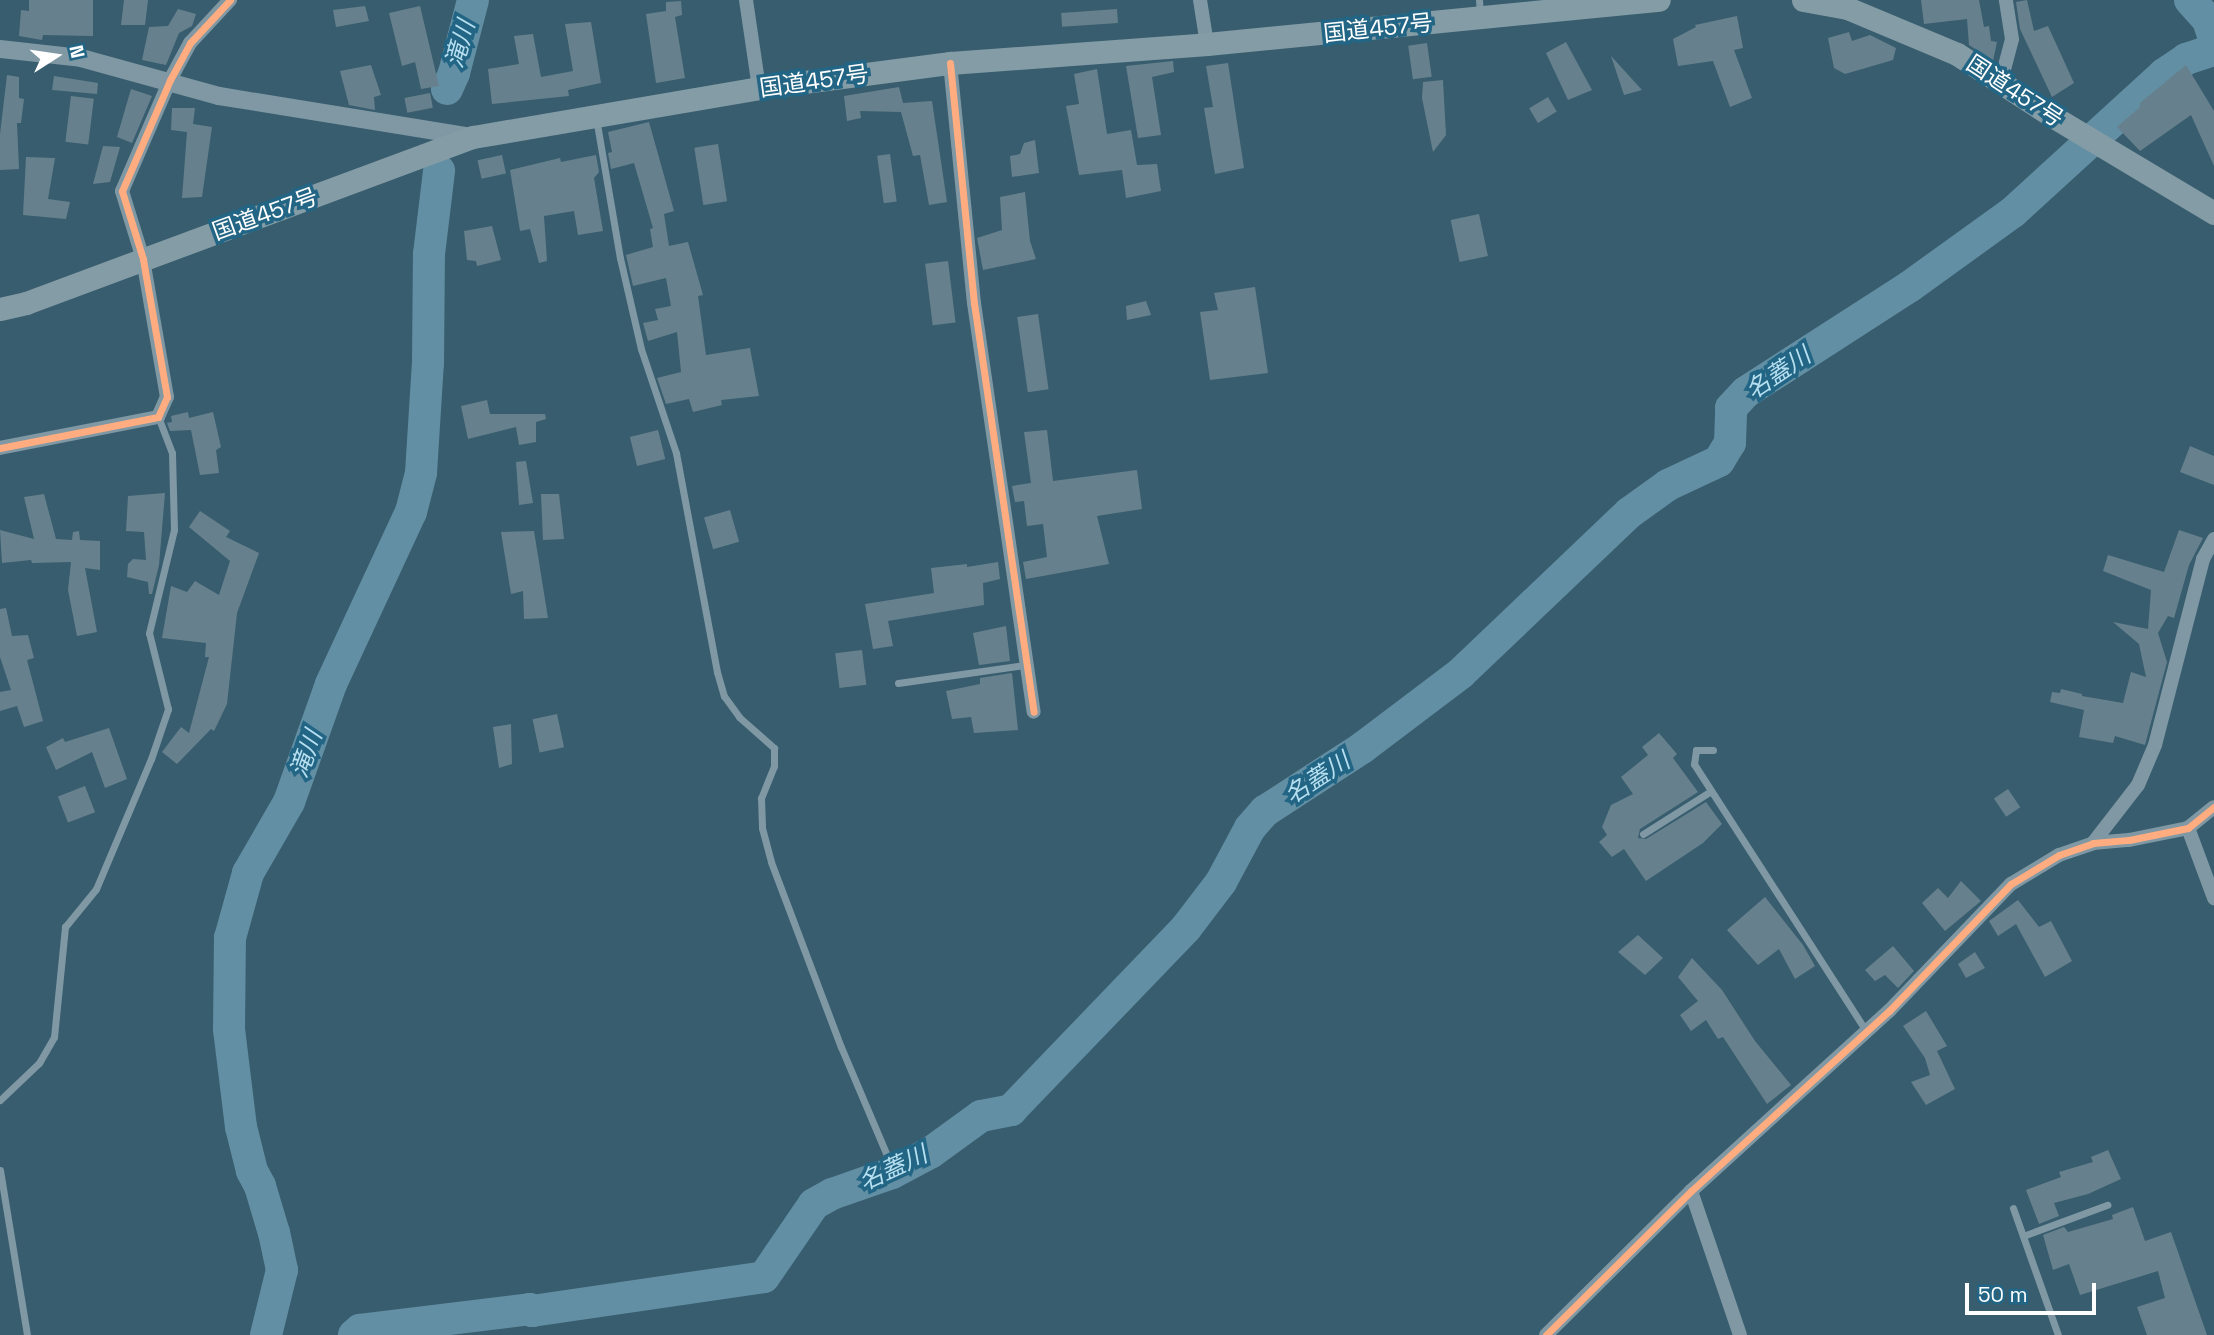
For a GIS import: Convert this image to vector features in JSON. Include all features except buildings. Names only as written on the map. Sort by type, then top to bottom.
[{"type":"highway","name":"国道457号","points":[[0,309],[26,303],[473,136],[759,88],[950,63],[1207,44],[1479,9],[1659,0]]},
{"type":"highway","name":"国道457号","points":[[1803,0],[1847,4],[1957,54],[2052,116],[2214,213]]},
{"type":"street","points":[[0,449],[158,418],[167,397],[144,259],[122,191],[170,80],[190,43],[230,0]]},
{"type":"street","points":[[746,0],[759,88]]},
{"type":"street","points":[[1200,0],[1207,44]]},
{"type":"street","points":[[2001,81],[2012,39],[2006,0]]},
{"type":"street","points":[[0,49],[81,58],[170,80],[219,96],[473,136]]},
{"type":"street","points":[[950,63],[972,291],[1034,712]]},
{"type":"street","points":[[2094,843],[2138,785],[2155,745],[2203,559],[2214,539]]},
{"type":"street","points":[[1546,1335],[1692,1191],[1866,1031],[2011,884],[2059,855],[2094,843],[2129,840],[2188,828],[2214,807]]},
{"type":"street","points":[[2188,828],[2214,898]]},
{"type":"street","points":[[1692,1191],[1740,1335]]},
{"type":"lane","points":[[596,114],[618,247],[641,349],[677,453],[717,672],[724,696],[739,717],[774,748],[774,766],[761,798],[762,828],[771,862],[841,1047],[891,1165]]},
{"type":"lane","points":[[0,1100],[39,1063],[54,1037],[65,927],[96,889],[151,759],[168,709],[149,633],[174,530],[172,453],[158,418]]},
{"type":"lane","points":[[898,683],[1025,665]]},
{"type":"lane","points":[[1713,750],[1696,750],[1694,764],[1866,1031]]},
{"type":"lane","points":[[1643,834],[1711,791]]},
{"type":"lane","points":[[0,1170],[27,1335]]},
{"type":"lane","points":[[2023,1236],[2107,1205]]},
{"type":"lane","points":[[2013,1208],[2058,1335]]},
{"type":"waterway","name":"滝川","points":[[447,89],[454,73],[473,0]]},
{"type":"waterway","name":"名蓋川","points":[[2190,0],[2208,20],[2214,39]]},
{"type":"waterway","name":"名蓋川","points":[[354,1335],[360,1330],[530,1309],[532,1311],[764,1277],[814,1204],[832,1194],[892,1173],[930,1153],[981,1116],[1011,1110],[1186,928],[1221,882],[1250,828],[1265,811],[1362,748],[1461,673],[1629,513],[1668,485],[1719,461],[1730,443],[1731,408],[1746,392],[1909,287],[2013,212],[2164,74],[2186,59],[2210,51],[2214,44]]},
{"type":"waterway","name":"滝川","points":[[266,1335],[282,1270],[274,1233],[260,1186],[252,1171],[241,1127],[229,1029],[230,938],[248,873],[289,802],[331,684],[411,512],[421,473],[428,363],[429,254],[439,171]]},
{"type":"cycle path","points":[[0,448],[158,417],[167,397],[143,259],[122,191],[170,80],[190,43],[230,0]]},
{"type":"cycle path","points":[[950,63],[974,303],[1034,712]]},
{"type":"cycle path","points":[[1546,1335],[1691,1191],[1889,1011],[2011,884],[2059,855],[2093,843],[2129,840],[2188,828],[2214,807]]}]
